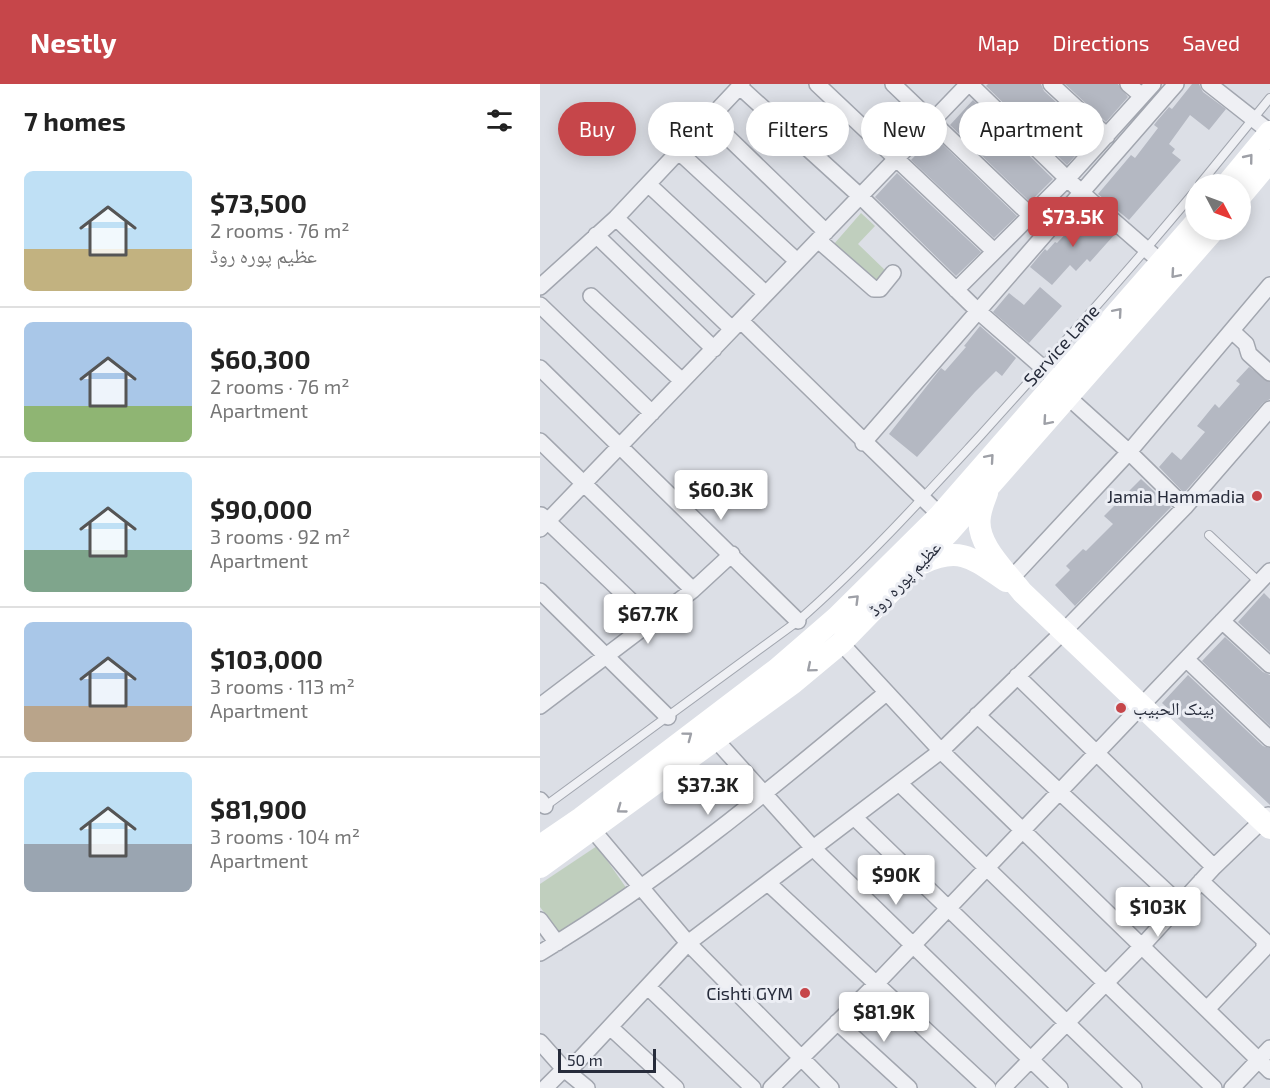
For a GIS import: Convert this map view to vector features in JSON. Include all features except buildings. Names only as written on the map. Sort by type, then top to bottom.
[{"type":"main road","points":[[1234,174],[1265,128]]},
{"type":"main road","points":[[1251,184],[1270,161]]},
{"type":"main road","name":"عظیم پورہ روڈ","points":[[540,867],[793,683],[841,643],[918,565],[988,489],[1153,256],[1185,231]]},
{"type":"main road","name":"عظیم پورہ روڈ","points":[[540,846],[581,818],[777,669],[837,617],[940,515],[1064,379],[1204,240]]},
{"type":"main road","points":[[988,489],[979,517],[981,533],[1014,584],[1141,706],[1268,821]]},
{"type":"main road","points":[[918,565],[949,553],[961,554],[1014,584]]},
{"type":"street","points":[[817,84],[994,251]]},
{"type":"street","points":[[893,84],[912,102]]},
{"type":"street","points":[[947,106],[969,84],[1083,194],[1153,256]]},
{"type":"street","points":[[1051,84],[1107,136]]},
{"type":"street","points":[[1128,84],[1142,96]]},
{"type":"street","points":[[956,290],[1068,178],[1153,84]]},
{"type":"street","points":[[864,443],[1083,194],[1176,84]]},
{"type":"street","points":[[1209,84],[1265,128]]},
{"type":"street","points":[[725,102],[741,85],[860,196],[979,312],[1064,379],[1129,452],[1185,507]]},
{"type":"street","points":[[947,135],[1030,215]]},
{"type":"street","points":[[734,145],[874,289],[880,289],[893,273]]},
{"type":"street","points":[[540,287],[616,218],[675,156]]},
{"type":"street","points":[[683,156],[797,261]]},
{"type":"street","points":[[652,621],[542,521],[620,446],[899,156]]},
{"type":"street","points":[[648,184],[765,293]]},
{"type":"street","points":[[616,218],[736,325],[940,515]]},
{"type":"street","points":[[596,235],[714,348]]},
{"type":"street","points":[[1014,584],[1270,285]]},
{"type":"street","points":[[591,296],[682,381]]},
{"type":"street","points":[[540,305],[652,413]]},
{"type":"street","points":[[1232,332],[1246,344],[1249,354],[1270,373]]},
{"type":"street","points":[[540,368],[798,621]]},
{"type":"street","points":[[545,1088],[610,1027],[688,943],[941,751],[1063,632],[1185,507],[1270,409]]},
{"type":"street","points":[[540,441],[693,590]]},
{"type":"street","points":[[540,706],[693,590],[732,554]]},
{"type":"street","points":[[771,1088],[876,984],[1222,621],[1266,581]]},
{"type":"street","points":[[540,591],[668,717]]},
{"type":"street","points":[[1222,621],[1270,665]]},
{"type":"street","points":[[841,643],[941,751],[1265,1065]]},
{"type":"street","points":[[1186,659],[1270,739]]},
{"type":"street","points":[[1017,676],[1214,867]]},
{"type":"street","points":[[540,953],[639,888],[764,795],[886,693]]},
{"type":"street","points":[[977,715],[1179,903]]},
{"type":"street","points":[[715,739],[813,848],[1060,1088]]},
{"type":"street","points":[[899,783],[1214,1088]]},
{"type":"street","points":[[854,817],[1134,1088]]},
{"type":"street","points":[[1003,1088],[1105,981],[1142,946],[1214,867],[1268,821]]},
{"type":"street","points":[[592,829],[639,888],[688,943],[831,1088]]},
{"type":"street","points":[[1201,881],[1266,944],[1264,949],[1207,1009]]},
{"type":"street","points":[[768,883],[988,1088]]},
{"type":"street","points":[[540,920],[557,943]]},
{"type":"street","points":[[648,987],[753,1088]]},
{"type":"street","points":[[837,1022],[909,1088]]},
{"type":"street","points":[[610,1027],[676,1088]]},
{"type":"street","points":[[540,1042],[566,1070],[587,1088]]},
{"type":"street","points":[[1232,1088],[1265,1065],[1270,1048]]},
{"type":"lane","points":[[1212,174],[1265,128],[1270,98]]},
{"type":"lane","points":[[1153,256],[1185,207]]},
{"type":"lane","name":"Service Lane","points":[[542,805],[668,717],[798,621],[833,590],[923,498],[1064,379]]},
{"type":"lane","points":[[1209,535],[1266,581]]},
{"type":"green space","points":[[861,213],[875,226],[858,244],[887,272],[877,284],[834,244]]},
{"type":"green space","points":[[597,846],[627,889],[561,935],[540,907],[540,884]]},
{"type":"place","name":"Jamia Hammadia","points":[[1257,496]]},
{"type":"place","name":"بينک الحبيب","points":[[1121,708]]},
{"type":"place","name":"Cishti GYM","points":[[805,993]]}]
